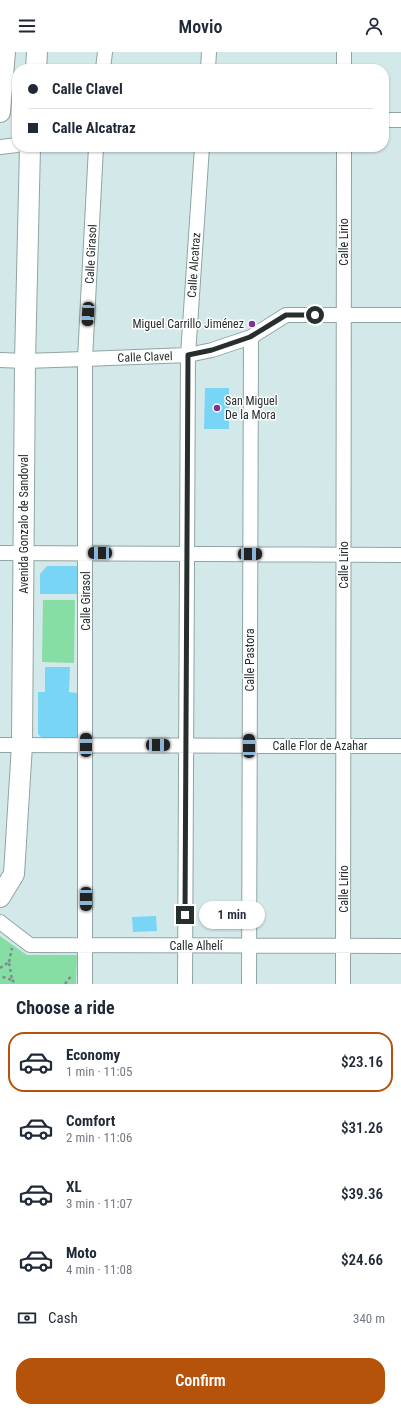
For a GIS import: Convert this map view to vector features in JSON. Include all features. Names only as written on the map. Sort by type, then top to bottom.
[{"type":"main road","points":[[0,112],[5,52]]},
{"type":"main road","points":[[36,64],[37,52]]},
{"type":"main road","name":"Avenida Gonzalo de Sandoval","points":[[0,898],[14,874],[22,745],[25,361],[30,152]]},
{"type":"street","points":[[104,64],[105,52]]},
{"type":"street","points":[[209,64],[210,52]]},
{"type":"street","points":[[344,52],[344,64]]},
{"type":"street","points":[[389,120],[401,120]]},
{"type":"street","points":[[0,146],[12,145]]},
{"type":"street","name":"Calle Girasol","points":[[85,984],[85,359],[96,152]]},
{"type":"street","name":"Calle Alcatraz","points":[[186,984],[188,355],[202,152]]},
{"type":"street","name":"Calle Lirio","points":[[344,152],[344,984]]},
{"type":"street","name":"Calle Clavel","points":[[0,360],[25,361],[188,355],[212,350],[250,337],[286,315],[401,315]]},
{"type":"street","name":"Calle Pastora","points":[[249,984],[250,337]]},
{"type":"street","points":[[0,553],[401,555]]},
{"type":"street","name":"Calle Flor de Azahar","points":[[0,745],[401,746]]},
{"type":"street","name":"Calle Alhelí","points":[[0,922],[30,945],[401,946]]},
{"type":"path","points":[[12,948],[9,962],[12,980]]},
{"type":"path","points":[[0,968],[9,962]]},
{"type":"path","points":[[65,984],[73,973]]},
{"type":"path","points":[[0,976],[12,980],[16,984]]},
{"type":"green space","points":[[43,600],[75,600],[74,663],[42,662]]},
{"type":"green space","points":[[0,936],[27,955],[77,955],[76,984],[0,984]]},
{"type":"building","name":"San Miguel De la Mora","points":[[205,388],[229,388],[229,429],[204,429]]},
{"type":"building","points":[[47,566],[78,566],[78,594],[40,594],[40,574]]},
{"type":"building","points":[[45,667],[70,667],[69,692],[77,693],[77,738],[42,738],[38,734],[38,692],[45,692]]},
{"type":"building","points":[[156,916],[157,931],[133,932],[132,917]]},
{"type":"place","name":"Miguel Carrillo Jiménez","points":[[252,324]]},
{"type":"place","name":"San Miguel De la Mora","points":[[217,408]]},
{"type":"route","points":[[185,915],[188,355],[212,350],[250,337],[286,315],[315,315]]}]
